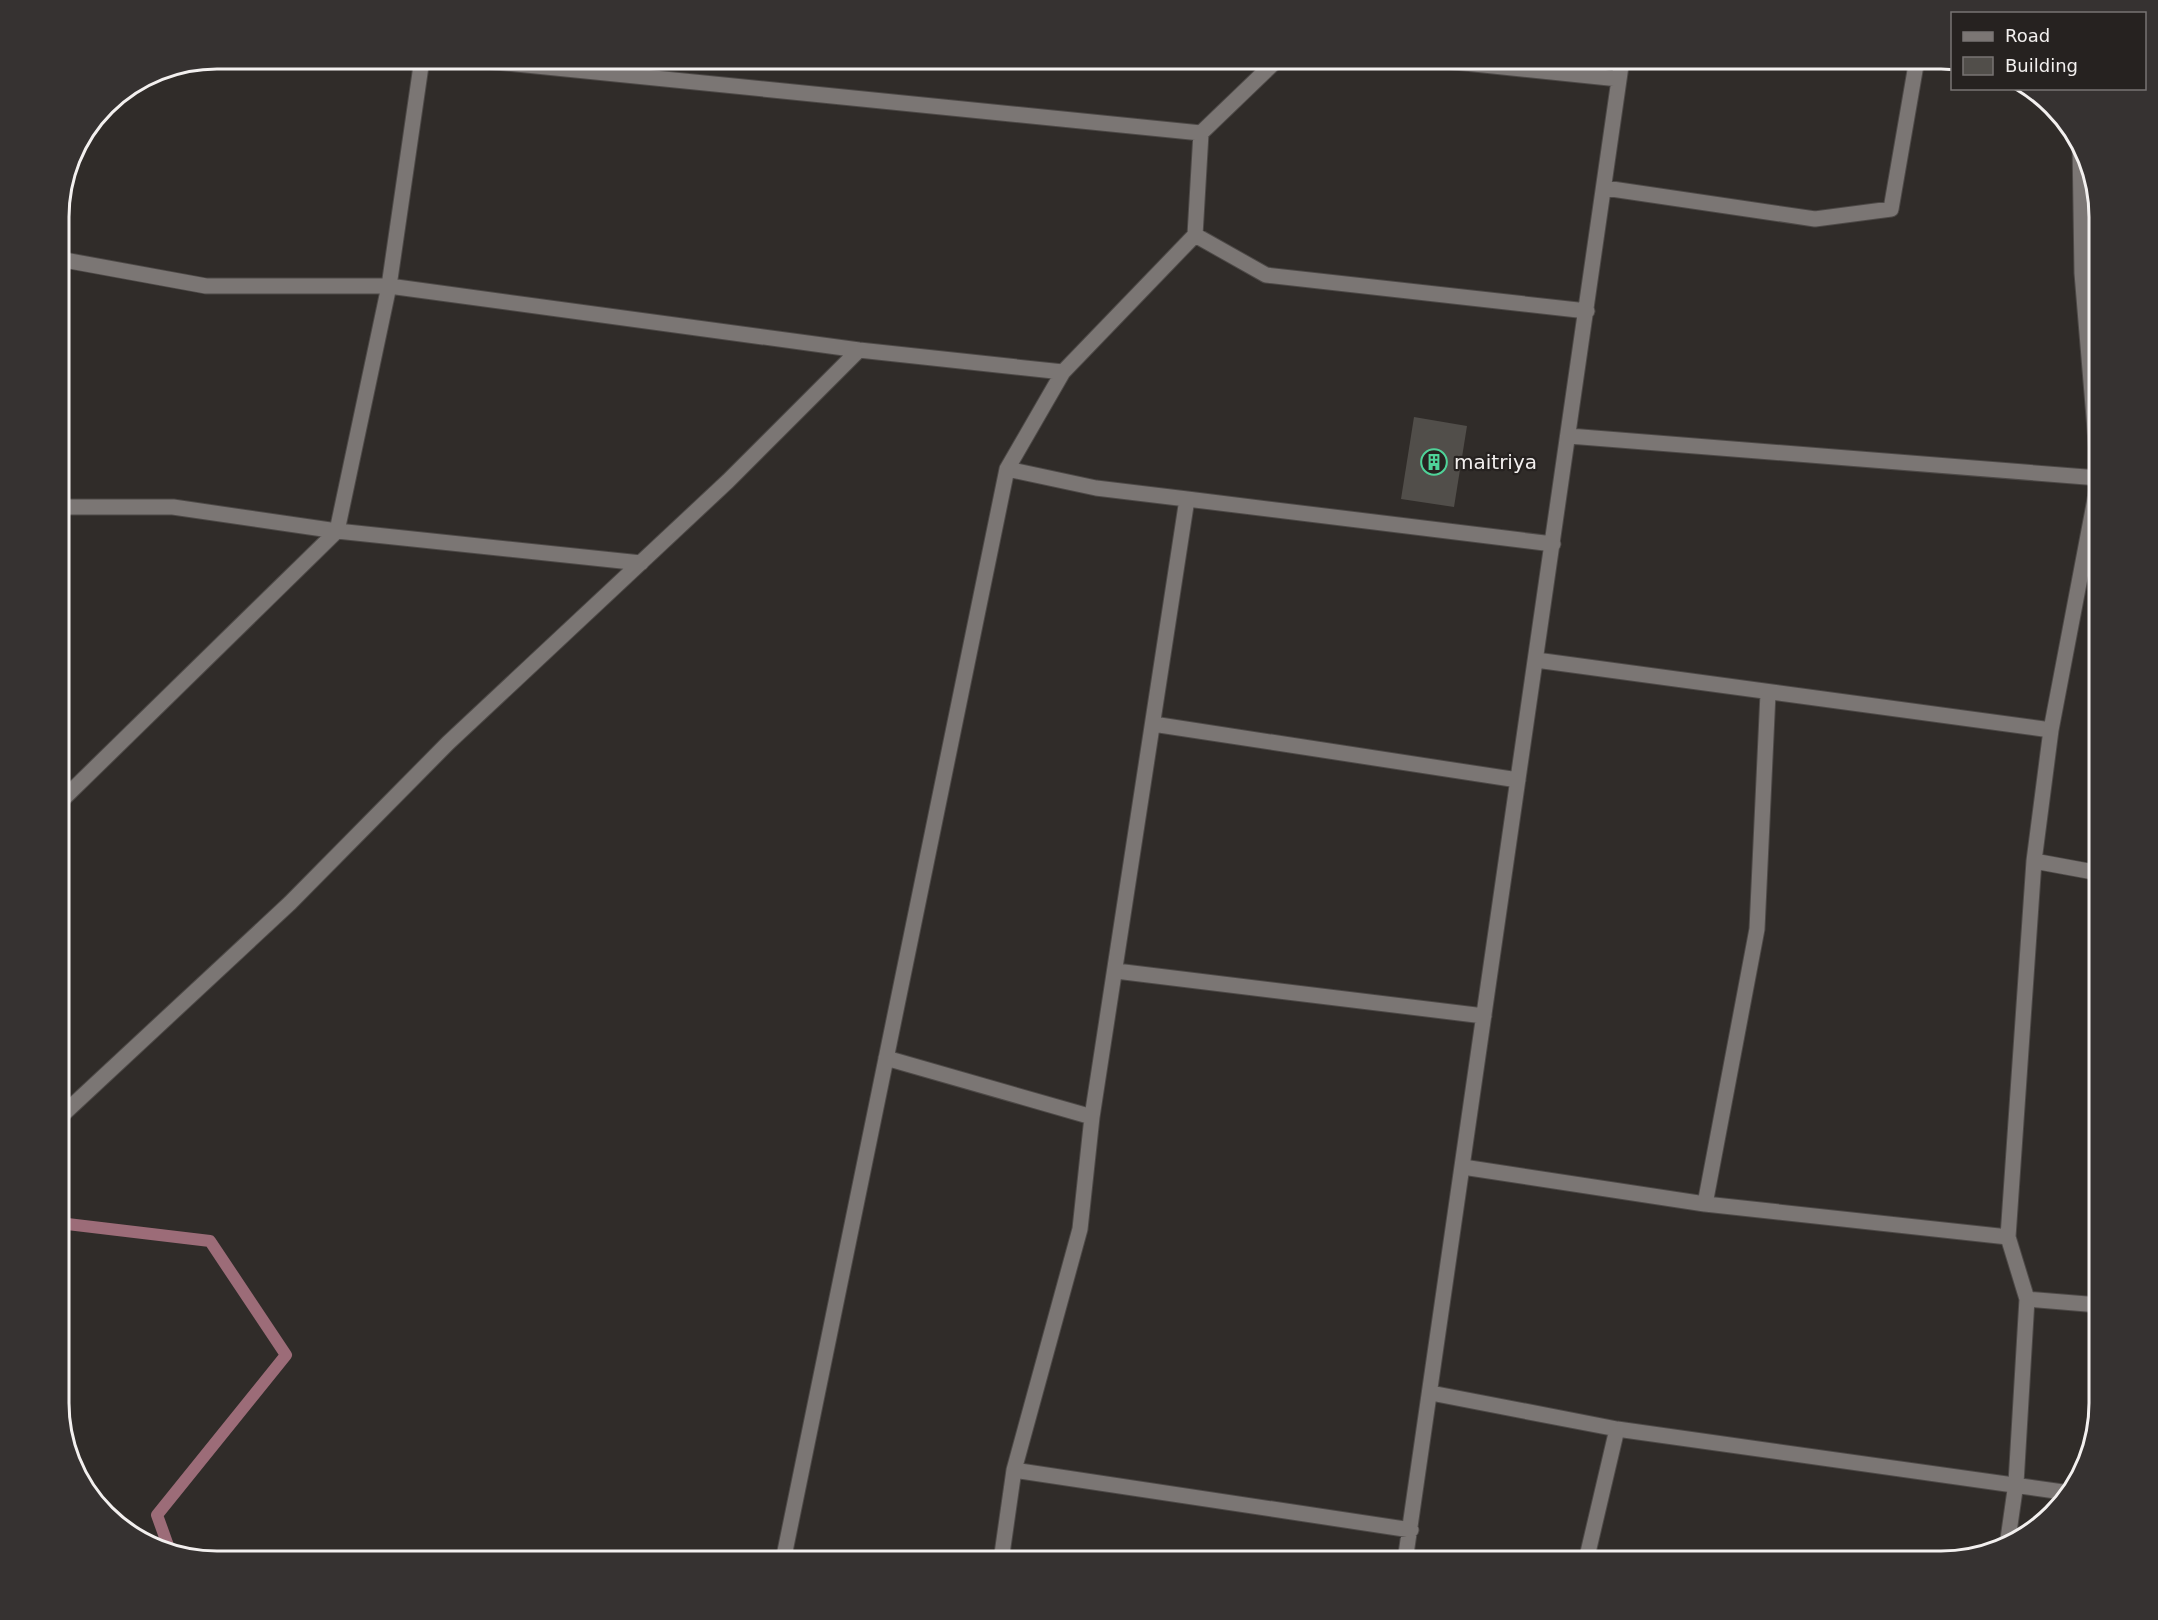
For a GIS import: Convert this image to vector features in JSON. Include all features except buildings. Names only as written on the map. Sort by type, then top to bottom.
[{"type":"street","points":[[69,793],[337,531],[389,286],[420,69]]},
{"type":"street","points":[[573,69],[1201,133]]},
{"type":"street","points":[[785,1551],[1007,468],[1063,372],[1195,235],[1201,133],[1267,69]]},
{"type":"street","points":[[1527,69],[1619,79]]},
{"type":"street","points":[[1407,1551],[1620,69]]},
{"type":"street","points":[[1605,188],[1815,219],[1891,209],[1915,69]]},
{"type":"street","points":[[2080,168],[2082,273],[2089,357]]},
{"type":"street","points":[[1195,235],[1266,275],[1587,311]]},
{"type":"street","points":[[69,261],[206,286],[389,286],[860,350],[1063,372]]},
{"type":"street","points":[[69,1109],[290,903],[448,743],[728,482],[860,350]]},
{"type":"street","points":[[1569,436],[2089,477]]},
{"type":"street","points":[[1007,468],[1096,488],[1553,544]]},
{"type":"street","points":[[1002,1551],[1014,1470],[1080,1229],[1092,1117],[1187,499]]},
{"type":"street","points":[[69,507],[173,507],[337,531],[640,563]]},
{"type":"street","points":[[2009,1534],[2016,1483],[2027,1299],[2008,1237],[2034,861],[2051,730],[2089,530]]},
{"type":"street","points":[[1536,660],[2051,730]]},
{"type":"street","points":[[1705,1204],[1757,929],[1768,693]]},
{"type":"street","points":[[1153,724],[1518,780]]},
{"type":"street","points":[[2034,861],[2089,871]]},
{"type":"street","points":[[1116,971],[1484,1016]]},
{"type":"street","points":[[886,1058],[1092,1117]]},
{"type":"street","points":[[1462,1167],[1705,1204],[2008,1237]]},
{"type":"street","points":[[2027,1299],[2089,1304]]},
{"type":"street","points":[[1431,1393],[1617,1429],[2016,1483],[2059,1491]]},
{"type":"street","points":[[1589,1551],[1617,1429]]},
{"type":"street","points":[[1014,1470],[1411,1530]]},
{"type":"waterway","points":[[69,1224],[210,1241],[286,1355],[157,1515],[167,1542]]},
{"type":"place","name":"maitriya","points":[[1434,462]]}]
